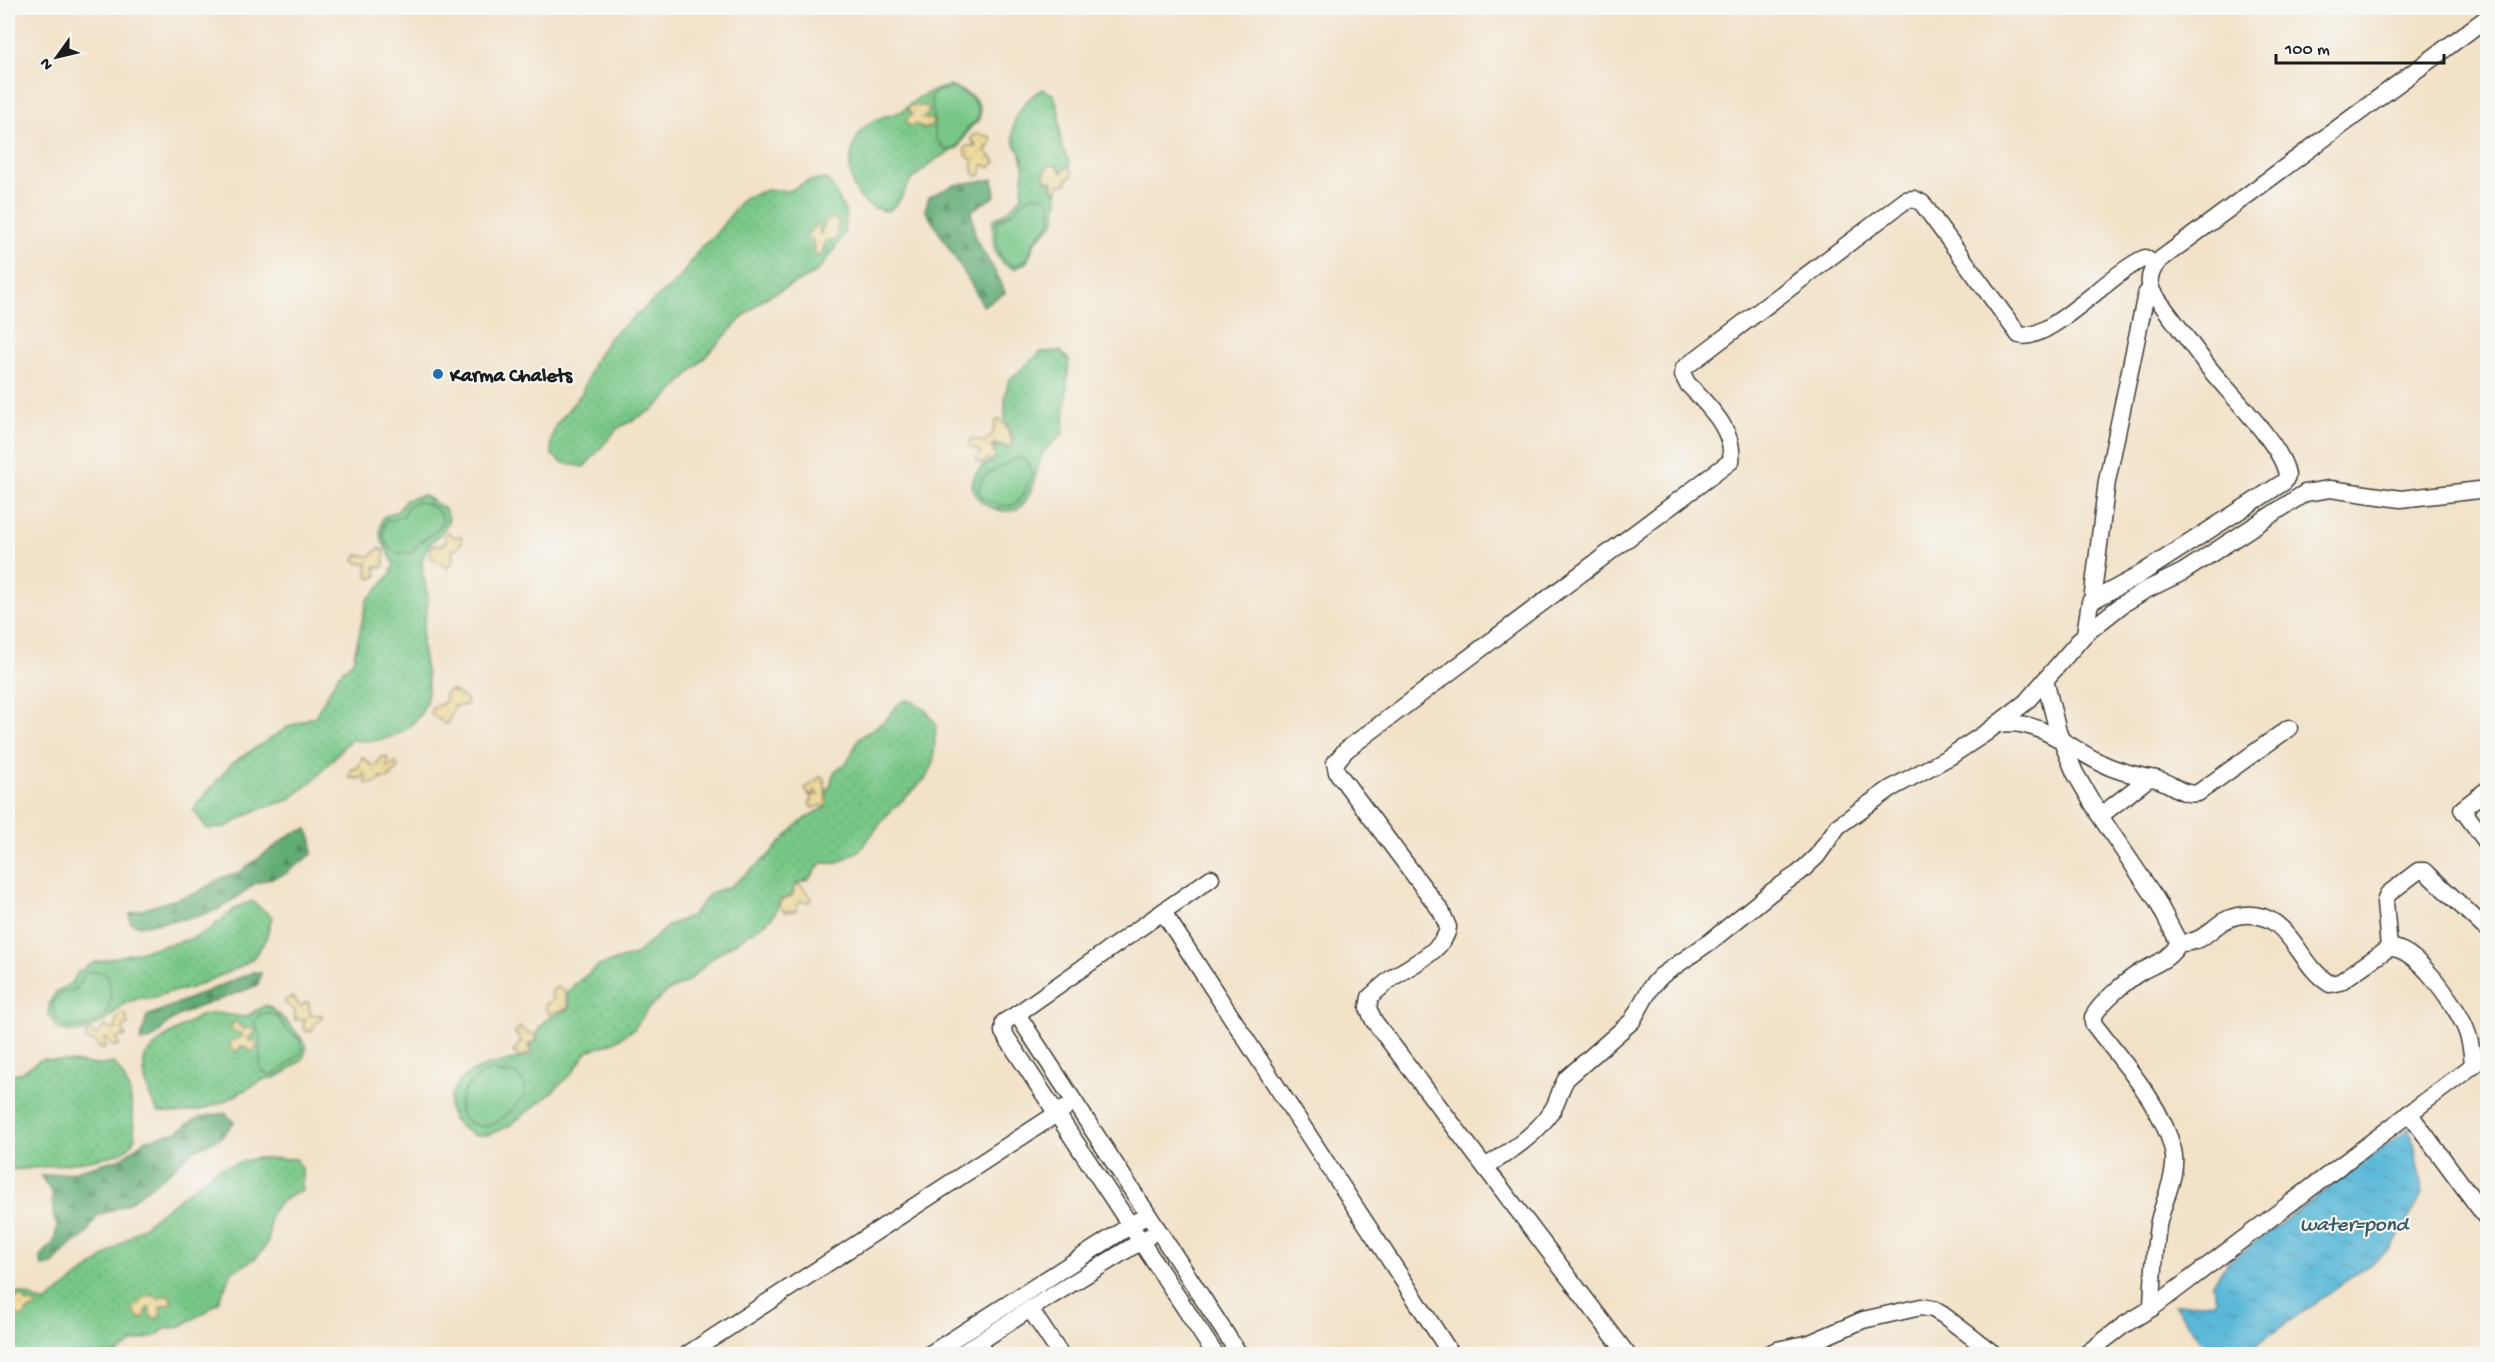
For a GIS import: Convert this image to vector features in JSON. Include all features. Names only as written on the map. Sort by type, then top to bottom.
[{"type":"street","points":[[2092,601],[2136,577],[2221,523],[2283,482],[2287,476],[2284,461],[2249,414],[2210,369],[2151,288],[2151,272],[2156,265],[2487,17]]},
{"type":"street","points":[[1627,1354],[1378,1026],[1368,1008],[1370,997],[1389,980],[1434,949],[1444,939],[1448,927],[1441,911],[1337,772],[1335,763],[1346,750],[1731,461],[1730,438],[1722,424],[1687,383],[1683,375],[1684,368],[1906,200],[1914,199],[1922,203],[2019,335],[2026,338],[2036,336],[2065,316],[2129,266],[2145,258],[2156,265]]},
{"type":"street","points":[[2085,634],[2089,606],[2092,601],[2109,471],[2146,294],[2151,288]]},
{"type":"street","points":[[1485,1167],[1538,1128],[1553,1111],[1560,1087],[1567,1078],[1632,1021],[1651,987],[1661,976],[1711,941],[1774,890],[1799,873],[1817,856],[1838,826],[1863,807],[1949,757],[1999,724],[2026,702],[2085,634],[2130,600],[2183,572],[2305,493],[2330,489],[2401,498],[2487,489]]},
{"type":"street","points":[[2045,680],[2060,739],[2075,773],[2100,816],[2156,899],[2179,943]]},
{"type":"street","points":[[1999,724],[2022,723],[2060,739],[2101,763],[2124,772],[2163,779],[2187,793],[2198,793],[2289,728]]},
{"type":"street","points":[[2100,816],[2150,778]]},
{"type":"street","points":[[2487,789],[2462,809],[2487,844]]},
{"type":"street","points":[[2389,948],[2385,902],[2388,894],[2418,871],[2425,872],[2483,926],[2487,925]]},
{"type":"street","points":[[1211,878],[1004,1022],[1003,1032],[1215,1354]]},
{"type":"street","points":[[1163,912],[1451,1354]]},
{"type":"street","points":[[2088,1354],[2480,1059],[2471,1046],[2464,1025],[2426,968],[2405,951],[2396,947],[2389,948],[2334,984],[2324,980],[2284,931],[2263,917],[2235,916],[2191,944],[2179,943]]},
{"type":"street","points":[[2152,1308],[2158,1229],[2173,1168],[2173,1151],[2161,1120],[2093,1023],[2093,1017],[2105,1002],[2139,973],[2172,955],[2179,943]]},
{"type":"street","points":[[1017,1014],[1239,1354]]},
{"type":"street","points":[[688,1354],[1074,1103]]},
{"type":"street","points":[[2409,1113],[2487,1220]]},
{"type":"street","points":[[930,1354],[1148,1214]]},
{"type":"street","points":[[961,1354],[1159,1230]]},
{"type":"street","points":[[1769,1354],[1776,1350],[1810,1343],[1863,1320],[1921,1307],[1933,1309],[1943,1315],[1994,1354]]},
{"type":"street","points":[[1030,1309],[1060,1354]]},
{"type":"green space","points":[[949,86],[973,97],[979,107],[979,120],[970,128],[958,148],[938,158],[911,180],[899,201],[889,211],[875,208],[864,201],[856,192],[850,167],[851,154],[863,129],[879,118],[900,112],[924,95]]},
{"type":"green space","points":[[954,88],[975,103],[978,119],[967,128],[957,147],[951,150],[945,149],[936,139],[931,96],[938,91]]},
{"type":"green space","points":[[1042,89],[1053,94],[1056,100],[1062,146],[1070,166],[1067,166],[1063,173],[1056,164],[1047,166],[1044,174],[1045,180],[1051,181],[1053,190],[1058,193],[1054,223],[1035,242],[1027,262],[1015,269],[1001,262],[997,256],[993,243],[993,220],[1008,211],[1022,197],[1023,163],[1014,141],[1014,125],[1024,104]]},
{"type":"green space","points":[[826,179],[834,189],[846,214],[844,233],[816,273],[765,298],[742,318],[654,409],[618,428],[584,467],[563,463],[552,455],[551,443],[555,426],[582,393],[593,364],[609,338],[679,279],[701,247],[714,236],[744,198],[767,190],[789,191],[808,181]]},
{"type":"green space","points":[[993,179],[995,196],[971,211],[976,240],[999,278],[1005,293],[983,306],[925,210],[929,197],[954,185]]},
{"type":"green space","points":[[1030,196],[1042,196],[1051,204],[1051,223],[1034,240],[1027,259],[1014,266],[1003,259],[998,249],[997,222],[1014,211]]},
{"type":"green space","points":[[1060,351],[1069,360],[1063,434],[1043,453],[1031,490],[1021,506],[1005,511],[993,508],[977,497],[973,489],[973,481],[976,473],[995,460],[993,449],[995,445],[1009,449],[1014,442],[1005,420],[1005,395],[1009,380],[1041,352]]},
{"type":"green space","points":[[1022,458],[1028,462],[1032,474],[1024,494],[1017,503],[1005,506],[988,501],[982,496],[978,491],[984,476],[1014,459]]},
{"type":"green space","points":[[423,495],[444,508],[449,518],[447,525],[423,556],[422,570],[428,599],[422,639],[428,690],[427,700],[418,717],[405,730],[396,735],[371,741],[350,740],[316,778],[289,800],[256,810],[226,827],[207,829],[193,809],[232,763],[288,727],[315,716],[339,674],[353,661],[367,600],[390,575],[394,564],[381,537],[383,517],[398,511],[406,500]]},
{"type":"green space","points":[[417,502],[433,507],[443,520],[435,531],[418,544],[412,552],[398,553],[388,547],[385,542],[385,522],[404,516],[408,507]]},
{"type":"green space","points":[[905,700],[919,705],[936,724],[933,765],[925,779],[887,815],[860,850],[838,863],[821,863],[809,879],[795,884],[792,895],[780,900],[774,915],[766,923],[716,955],[687,982],[668,991],[647,1010],[634,1029],[614,1042],[588,1051],[572,1073],[549,1095],[509,1126],[488,1135],[474,1135],[452,1118],[449,1107],[451,1095],[460,1081],[468,1074],[485,1066],[532,1055],[533,1052],[529,1046],[538,1038],[536,1034],[543,1023],[550,1017],[570,1008],[567,993],[574,985],[598,966],[635,955],[669,925],[691,916],[711,893],[731,886],[767,857],[795,827],[826,807],[827,790],[831,785],[832,777],[836,770],[847,763],[859,738],[885,721]]},
{"type":"green space","points":[[307,829],[312,840],[312,854],[285,874],[254,884],[217,910],[196,917],[139,926],[130,922],[130,913],[196,893],[223,877],[238,873],[293,833]]},
{"type":"green space","points":[[252,901],[272,917],[265,942],[253,958],[240,967],[189,989],[169,992],[151,999],[140,998],[124,1004],[106,1020],[82,1032],[69,1032],[56,1028],[49,1014],[49,1003],[56,992],[72,983],[78,972],[93,963],[190,939],[206,932],[237,907]]},
{"type":"green space","points":[[86,972],[101,972],[108,977],[111,996],[107,1013],[90,1024],[65,1026],[54,1013],[53,1001],[63,993],[75,990]]},
{"type":"green space","points":[[253,972],[261,973],[258,985],[183,1014],[168,1022],[152,1039],[140,1042],[147,1016]]},
{"type":"green space","points":[[266,1005],[283,1018],[303,1041],[307,1047],[303,1059],[275,1078],[265,1079],[223,1102],[201,1110],[180,1113],[158,1112],[146,1085],[144,1057],[162,1039],[201,1015],[216,1013],[245,1017]]},
{"type":"green space","points":[[268,1013],[277,1016],[287,1030],[299,1039],[303,1051],[277,1073],[270,1075],[263,1072],[260,1067],[260,1036],[254,1022],[259,1015]]},
{"type":"green space","points":[[42,1059],[99,1065],[114,1063],[126,1082],[131,1098],[135,1137],[127,1149],[106,1157],[89,1160],[8,1170],[8,1075],[22,1072]]},
{"type":"green space","points":[[490,1070],[516,1074],[525,1084],[525,1095],[503,1118],[487,1126],[478,1126],[469,1122],[460,1113],[461,1099],[472,1082]]},
{"type":"green space","points":[[225,1113],[234,1122],[222,1137],[191,1152],[172,1170],[127,1204],[97,1216],[86,1235],[67,1248],[51,1266],[42,1266],[40,1257],[54,1242],[57,1226],[53,1215],[52,1193],[41,1176],[72,1172],[122,1158],[145,1140],[176,1132],[199,1117]]},
{"type":"green space","points":[[255,1158],[296,1159],[302,1168],[302,1191],[275,1208],[270,1217],[269,1238],[266,1246],[254,1259],[233,1270],[218,1302],[207,1311],[179,1327],[165,1329],[156,1336],[133,1342],[117,1354],[8,1354],[8,1293],[22,1294],[45,1303],[217,1169]]},
{"type":"sand","points":[[910,106],[929,108],[929,113],[923,118],[933,120],[932,125],[925,129],[918,125],[909,126],[906,119],[912,115],[908,109]]},
{"type":"sand","points":[[978,134],[991,137],[992,141],[985,151],[996,162],[990,167],[983,165],[981,175],[976,176],[973,172],[973,161],[965,154],[965,148],[976,146],[971,139]]},
{"type":"sand","points":[[1053,165],[1058,167],[1062,173],[1067,167],[1072,171],[1072,176],[1067,179],[1067,183],[1059,185],[1058,192],[1053,189],[1053,182],[1044,178],[1047,167]]},
{"type":"sand","points":[[826,220],[836,220],[839,224],[836,228],[838,236],[834,240],[825,241],[822,254],[815,255],[813,241],[805,236],[818,224],[821,235]]},
{"type":"sand","points":[[1000,419],[1008,430],[1011,444],[1008,447],[995,443],[992,447],[995,456],[993,461],[988,459],[981,464],[976,460],[980,453],[978,449],[972,449],[969,445],[971,439],[984,442],[992,435],[996,421]]},
{"type":"sand","points":[[448,532],[454,537],[461,536],[462,542],[456,550],[452,549],[453,561],[447,568],[429,556],[432,546],[442,545],[445,542],[445,533]]},
{"type":"sand","points":[[379,548],[384,551],[384,565],[375,566],[377,576],[371,579],[367,576],[368,564],[354,560],[358,555],[371,556]]},
{"type":"sand","points":[[451,690],[467,700],[466,705],[455,706],[445,724],[431,714],[431,709],[445,702],[445,694]]},
{"type":"sand","points":[[362,757],[374,767],[382,757],[386,757],[389,761],[386,765],[388,767],[396,762],[398,768],[389,778],[383,778],[374,783],[366,783],[365,774],[360,779],[350,778],[352,769],[358,768]]},
{"type":"sand","points":[[820,777],[824,779],[827,803],[825,807],[822,805],[814,808],[810,806],[811,796],[817,795],[816,791],[809,795],[805,789]]},
{"type":"sand","points":[[796,885],[800,885],[812,898],[809,902],[800,901],[795,911],[785,912],[779,905],[780,901],[792,896]]},
{"type":"sand","points":[[556,987],[564,990],[568,1008],[549,1014],[546,1010],[546,1003],[553,999],[551,992]]},
{"type":"sand","points":[[293,997],[301,1007],[306,1002],[309,1003],[310,1015],[322,1015],[322,1019],[316,1022],[311,1032],[304,1030],[303,1024],[306,1019],[295,1020],[295,1011],[285,1003],[285,1000]]},
{"type":"sand","points":[[120,1014],[126,1014],[128,1025],[122,1029],[126,1036],[117,1038],[119,1046],[112,1046],[107,1038],[104,1040],[106,1047],[102,1050],[96,1043],[86,1039],[86,1033],[91,1031],[96,1036],[105,1025],[110,1030],[115,1029],[116,1020]]},
{"type":"sand","points":[[236,1021],[243,1030],[249,1027],[255,1031],[248,1039],[258,1043],[256,1050],[251,1051],[241,1046],[237,1051],[233,1051],[229,1046],[233,1040],[242,1037],[242,1034],[230,1027]]},
{"type":"sand","points":[[520,1027],[537,1038],[528,1045],[532,1052],[521,1057],[513,1052],[521,1041],[515,1033]]},
{"type":"sand","points":[[169,1295],[172,1303],[160,1307],[161,1314],[156,1319],[150,1316],[150,1308],[147,1308],[145,1317],[140,1319],[132,1310],[145,1296],[158,1298]]},
{"type":"sand","points":[[8,1296],[15,1298],[22,1296],[26,1302],[37,1304],[36,1308],[27,1311],[23,1318],[17,1315],[13,1319],[9,1318],[8,1311],[12,1306],[8,1304]]},
{"type":"water","name":"water=pond","points":[[2410,1128],[2423,1193],[2391,1249],[2243,1354],[2221,1354],[2203,1343],[2174,1305],[2215,1302],[2213,1283],[2226,1264]]},
{"type":"place","name":"Karma Chalets","points":[[438,374]]}]
